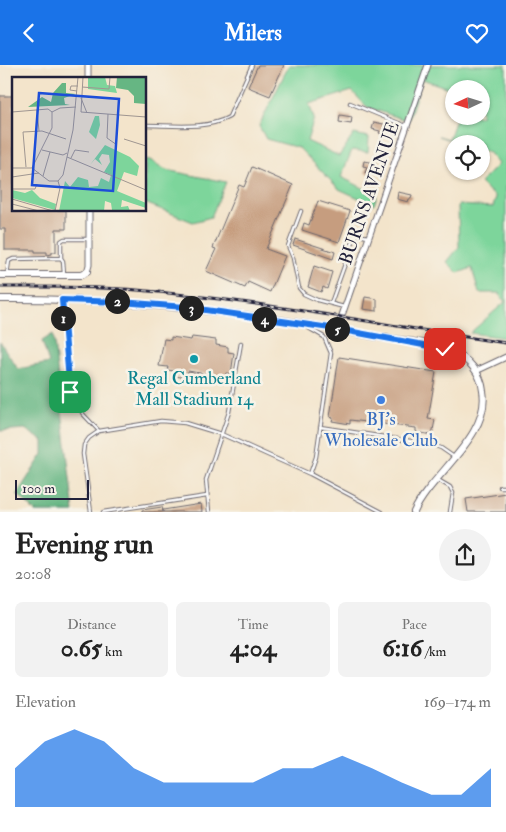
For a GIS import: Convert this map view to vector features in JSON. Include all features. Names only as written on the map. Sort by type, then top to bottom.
[{"type":"street","name":"BURNS AVENUE","points":[[337,329],[428,65]]},
{"type":"street","points":[[3,275],[82,275],[87,272],[89,265],[89,211]]},
{"type":"street","points":[[0,299],[121,302],[185,307],[337,329],[445,349],[459,355],[476,371],[483,390],[484,410],[474,433],[425,494],[414,512]]},
{"type":"street","points":[[476,371],[506,357]]},
{"type":"lane","points":[[146,125],[209,125],[229,117],[252,65]]},
{"type":"lane","points":[[350,103],[406,126]]},
{"type":"lane","points":[[301,211],[288,246],[293,258],[299,288],[304,294],[344,307]]},
{"type":"lane","points":[[331,303],[354,236],[368,237]]},
{"type":"lane","points":[[64,275],[63,261],[61,259],[61,241],[64,239],[89,239]]},
{"type":"lane","points":[[3,275],[9,261],[13,259],[61,259]]},
{"type":"lane","points":[[62,300],[70,392],[83,414],[98,431]]},
{"type":"lane","points":[[304,325],[324,337],[331,353],[316,457],[310,475]]},
{"type":"lane","points":[[209,512],[206,480],[231,400],[241,343]]},
{"type":"lane","points":[[91,512],[83,454],[84,445],[89,438],[98,431],[161,421],[172,421],[221,434],[310,475],[380,512]]},
{"type":"lane","points":[[320,427],[430,444],[441,448],[454,457]]},
{"type":"lane","points":[[438,480],[450,487],[453,493],[450,512]]},
{"type":"lane","points":[[500,487],[506,487]]},
{"type":"lane","points":[[103,512],[207,496]]},
{"type":"green space","points":[[289,65],[506,65],[506,338],[470,333],[505,302],[499,293],[479,293],[472,268],[458,273],[447,262],[459,247],[458,205],[493,207],[496,197],[480,183],[483,180],[490,180],[490,172],[498,164],[490,154],[490,135],[450,135],[454,125],[490,125],[490,80],[445,80],[445,87],[422,79],[408,121],[367,107],[352,91],[309,104],[314,118],[307,141],[339,156],[354,134],[369,137],[368,152],[352,150],[341,177],[377,195],[374,205],[339,189],[299,148],[266,139],[259,126]]},
{"type":"green space","points":[[150,160],[166,170],[226,182],[211,217],[193,222],[146,203],[146,161]]},
{"type":"green space","points":[[53,334],[74,512],[35,512],[17,494],[43,454],[43,441],[25,429],[0,431],[0,342],[18,369],[49,363],[42,341]]},
{"type":"building","points":[[258,65],[284,65],[270,96],[248,87]]},
{"type":"building","points":[[0,96],[12,96],[12,211],[66,211],[66,229],[56,229],[56,252],[47,255],[47,252],[35,252],[35,250],[5,250],[5,229],[0,229]]},
{"type":"building","points":[[340,115],[352,117],[351,124],[339,122]]},
{"type":"building","points":[[374,122],[388,125],[386,135],[372,129]]},
{"type":"building","points":[[364,161],[376,163],[372,174],[365,173],[367,167],[363,166]]},
{"type":"building","points":[[252,167],[293,185],[266,249],[285,256],[270,292],[248,282],[245,288],[206,271],[216,249],[213,248],[239,185],[244,187]]},
{"type":"building","points":[[398,192],[412,195],[411,199],[408,202],[397,199]]},
{"type":"building","points":[[318,201],[350,211],[339,242],[302,230],[304,223],[309,225]]},
{"type":"building","points":[[295,239],[335,252],[333,259],[293,245]]},
{"type":"building","points":[[314,266],[332,272],[327,289],[323,287],[321,292],[308,287]]},
{"type":"building","points":[[365,297],[377,299],[377,311],[363,309]]},
{"type":"building","points":[[171,337],[191,340],[192,337],[216,340],[216,345],[228,347],[228,352],[234,353],[231,374],[226,373],[225,377],[218,376],[217,381],[205,379],[206,374],[188,371],[187,378],[175,376],[175,371],[167,370],[168,367],[159,366],[164,339],[171,340]]},
{"type":"building","points":[[339,357],[436,372],[428,419],[435,420],[432,435],[416,432],[416,428],[350,420],[350,424],[332,421],[333,418],[330,417]]},
{"type":"building","points":[[506,493],[506,512],[468,512],[466,499]]},
{"type":"building","points":[[201,504],[202,512],[163,512],[163,510]]},
{"type":"building","points":[[162,507],[163,512],[142,512],[142,510]]},
{"type":"railway","points":[[0,287],[103,288],[230,300],[506,343]]},
{"type":"place","name":"Regal Cumberland Mall Stadium 14","points":[[194,359]]},
{"type":"place","name":"BJ's Wholesale Club","points":[[381,400]]},
{"type":"route","points":[[70,392],[62,300],[185,307],[337,329],[445,349]]}]
